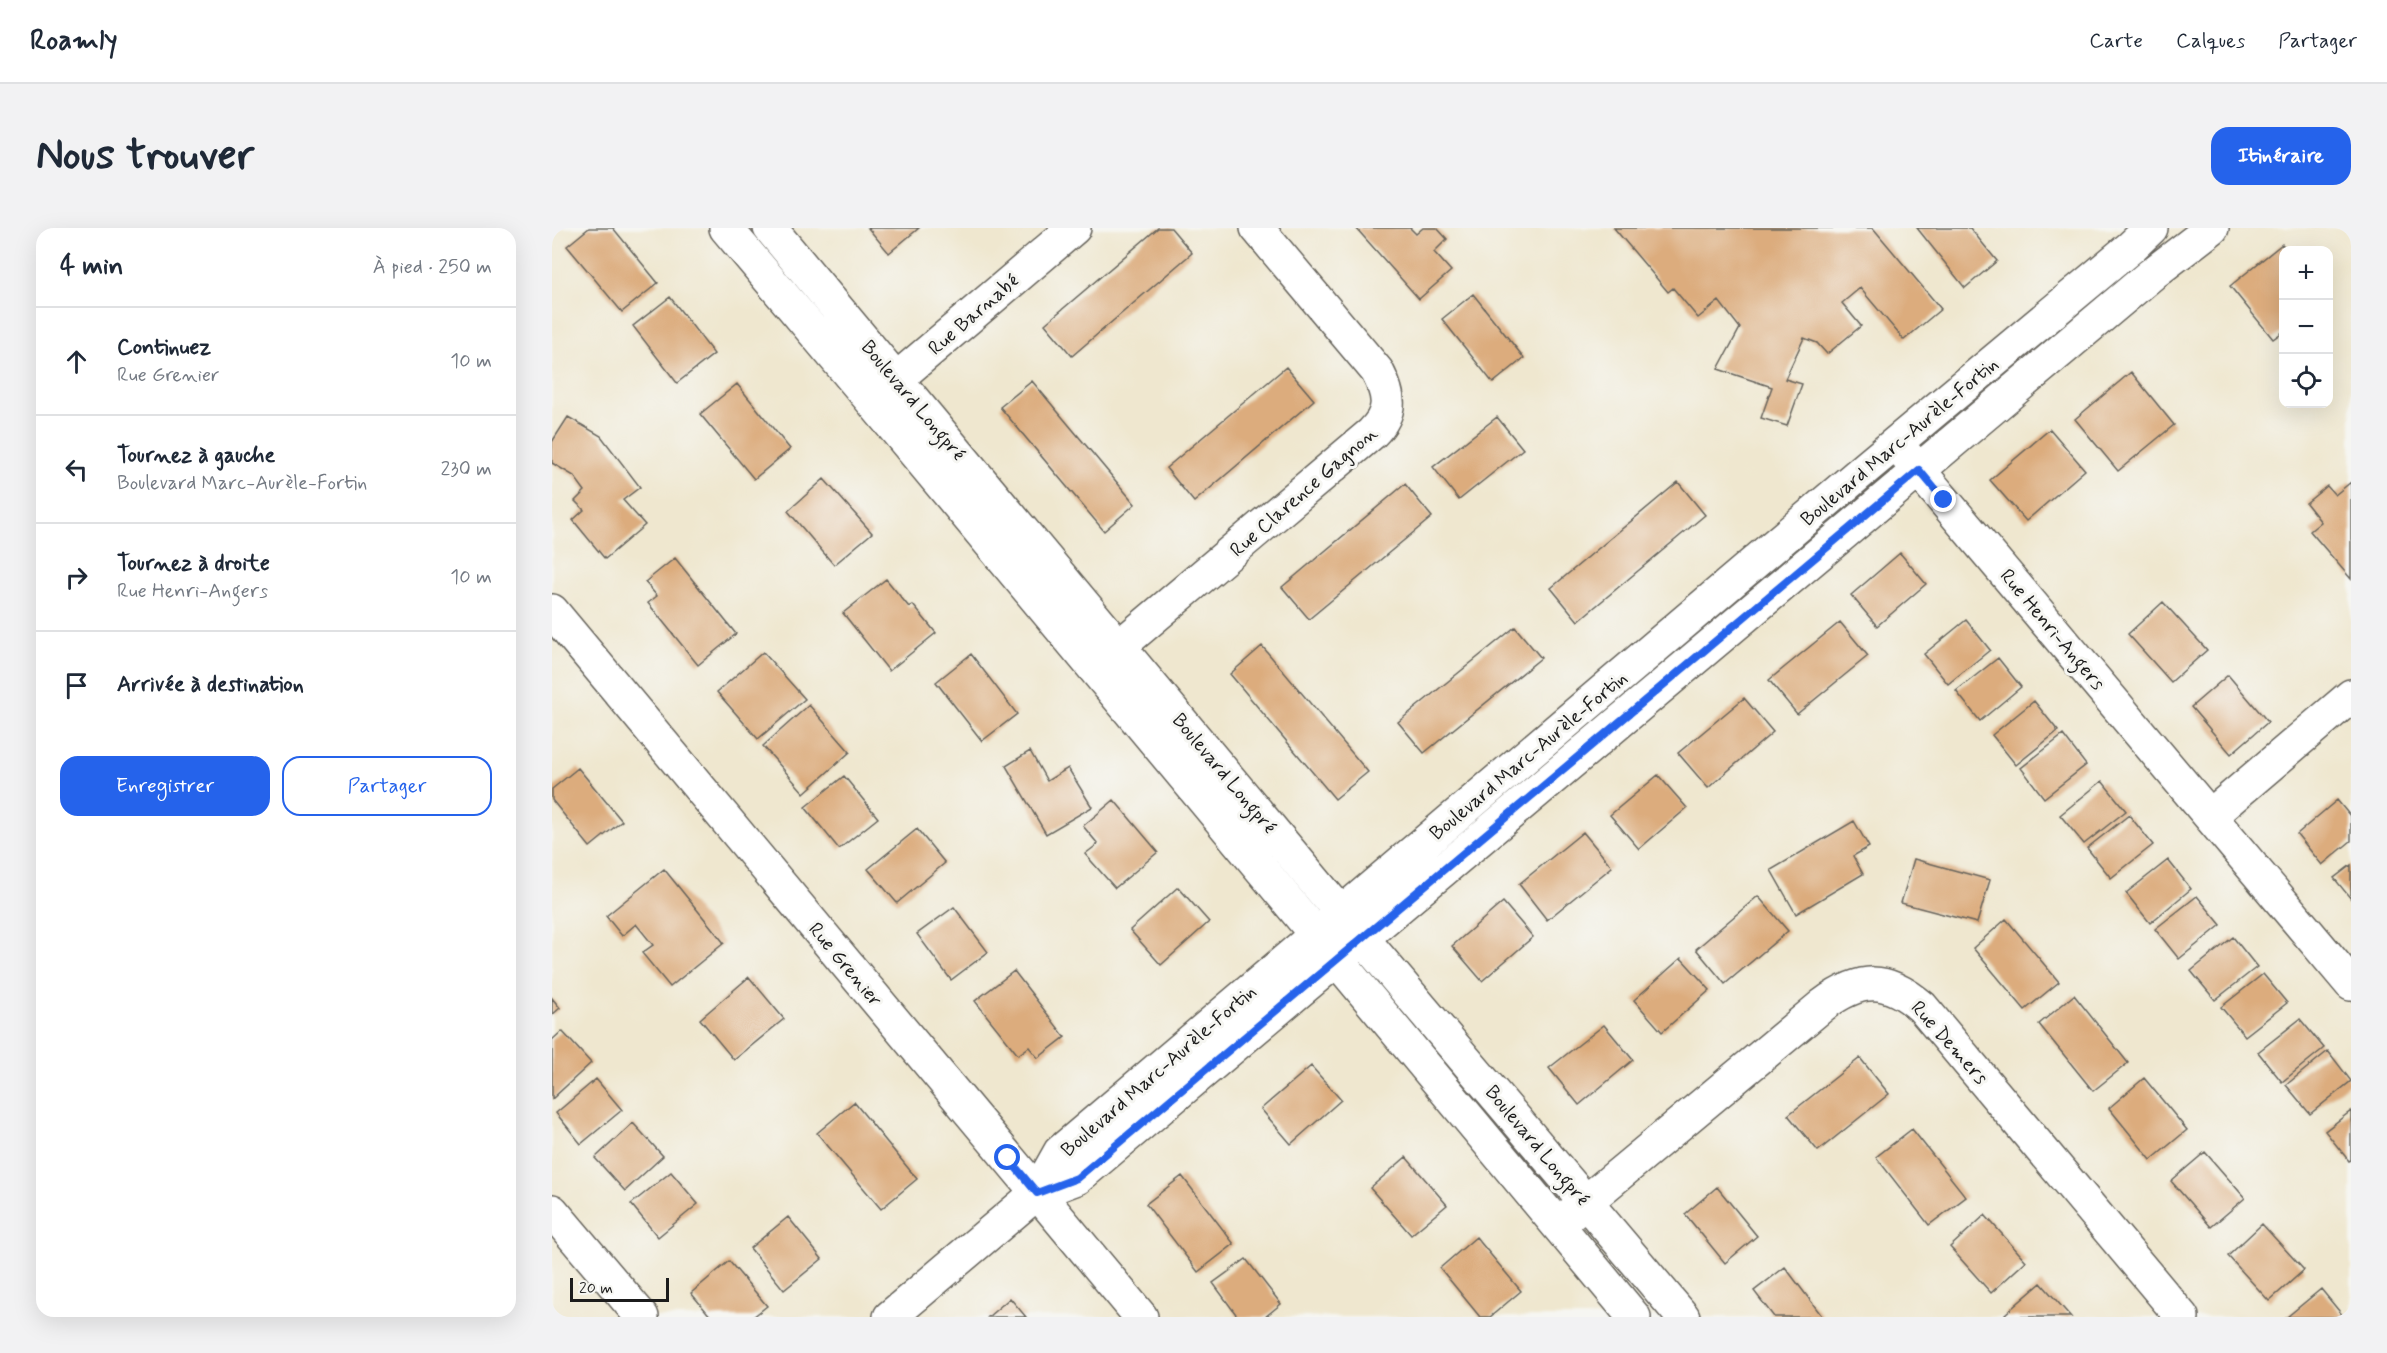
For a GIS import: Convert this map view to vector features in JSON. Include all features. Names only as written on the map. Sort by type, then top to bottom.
[{"type":"street","name":"Boulevard Longpré","points":[[726,228],[1634,1317]]},
{"type":"street","name":"Boulevard Longpré","points":[[770,228],[1341,913],[1683,1317]]},
{"type":"street","name":"Rue Barnabé","points":[[871,400],[1074,228]]},
{"type":"street","name":"Rue Clarence Gagnon","points":[[1094,668],[1372,433],[1386,417],[1387,395],[1377,371],[1257,228]]},
{"type":"street","name":"Boulevard Marc-Aurèle-Fortin","points":[[1037,1193],[1060,1152],[2151,228]]},
{"type":"street","points":[[2160,228],[2181,252]]},
{"type":"street","name":"Boulevard Marc-Aurèle-Fortin","points":[[1037,1193],[1077,1178],[1919,470],[2212,228]]},
{"type":"street","name":"Rue Henri-Angers","points":[[1896,443],[2351,984]]},
{"type":"street","name":"Rue Grenier","points":[[552,611],[1141,1317]]},
{"type":"street","points":[[2210,816],[2351,696]]},
{"type":"street","name":"Rue Demers","points":[[1557,1226],[1829,1000],[1846,989],[1858,985],[1880,983],[1900,990],[1922,1006],[2182,1317]]},
{"type":"street","points":[[890,1317],[1037,1193]]},
{"type":"street","points":[[552,1211],[642,1317]]},
{"type":"building","points":[[589,228],[613,228],[658,283],[622,312],[567,246]]},
{"type":"building","points":[[868,228],[919,228],[889,253]]},
{"type":"building","points":[[1158,228],[1171,228],[1192,253],[1072,356],[1045,324]]},
{"type":"building","points":[[1356,228],[1410,228],[1416,234],[1423,228],[1437,228],[1447,239],[1434,252],[1451,271],[1419,299]]},
{"type":"building","points":[[1614,228],[1873,228],[1941,309],[1904,340],[1860,288],[1842,303],[1861,326],[1827,354],[1817,343],[1804,338],[1785,379],[1802,384],[1787,426],[1761,418],[1772,387],[1718,369],[1740,328],[1719,301],[1698,318],[1673,288],[1668,292]]},
{"type":"building","points":[[1917,228],[1970,228],[1997,261],[1965,288]]},
{"type":"building","points":[[2279,246],[2279,335],[2273,339],[2230,286]]},
{"type":"building","points":[[1473,294],[1524,358],[1493,383],[1442,319]]},
{"type":"building","points":[[670,297],[714,354],[677,383],[633,326]]},
{"type":"building","points":[[1286,367],[1314,400],[1194,502],[1166,468]]},
{"type":"building","points":[[2131,372],[2174,425],[2118,471],[2075,419]]},
{"type":"building","points":[[1032,381],[1135,504],[1104,531],[1000,407]]},
{"type":"building","points":[[737,384],[790,449],[754,479],[700,414]]},
{"type":"building","points":[[568,417],[601,436],[640,487],[623,500],[645,525],[605,559],[573,520],[584,510],[575,501],[585,491],[574,476],[552,463],[552,442]]},
{"type":"building","points":[[1497,417],[1523,449],[1459,500],[1433,467]]},
{"type":"building","points":[[2050,429],[2085,470],[2026,521],[1990,480]]},
{"type":"building","points":[[824,479],[872,533],[834,565],[788,511]]},
{"type":"building","points":[[1678,482],[1705,515],[1578,621],[1551,588]]},
{"type":"building","points":[[2351,482],[2351,579],[2310,531],[2321,522],[2306,503],[2327,486],[2335,495]]},
{"type":"building","points":[[1405,484],[1432,517],[1309,619],[1282,587]]},
{"type":"building","points":[[1900,553],[1926,584],[1877,626],[1851,595]]},
{"type":"building","points":[[675,558],[736,634],[698,665],[648,603],[657,596],[645,582]]},
{"type":"building","points":[[886,579],[909,607],[913,605],[936,633],[889,671],[843,613]]},
{"type":"building","points":[[2163,602],[2207,650],[2171,682],[2128,634]]},
{"type":"building","points":[[1966,620],[1990,650],[1948,684],[1924,654]]},
{"type":"building","points":[[1840,622],[1868,656],[1797,714],[1769,680]]},
{"type":"building","points":[[1515,627],[1541,658],[1424,753],[1398,722]]},
{"type":"building","points":[[1262,646],[1368,772],[1335,799],[1230,674]]},
{"type":"building","points":[[763,652],[805,699],[758,739],[717,692]]},
{"type":"building","points":[[971,654],[1017,714],[982,741],[936,682]]},
{"type":"building","points":[[1998,658],[2021,687],[1980,721],[1956,691]]},
{"type":"building","points":[[2228,675],[2268,722],[2231,754],[2191,707]]},
{"type":"building","points":[[1744,698],[1773,732],[1708,788],[1678,753]]},
{"type":"building","points":[[2034,701],[2058,731],[2016,765],[1992,735]]},
{"type":"building","points":[[809,705],[850,752],[804,793],[763,746]]},
{"type":"building","points":[[2063,735],[2086,765],[2044,798],[2021,768]]},
{"type":"building","points":[[1030,751],[1047,781],[1068,768],[1092,807],[1046,834],[1006,766]]},
{"type":"building","points":[[578,768],[622,821],[590,847],[552,800],[552,789]]},
{"type":"building","points":[[1658,775],[1687,808],[1639,849],[1610,815]]},
{"type":"building","points":[[844,776],[878,818],[839,849],[805,807]]},
{"type":"building","points":[[2102,781],[2126,811],[2084,844],[2060,815]]},
{"type":"building","points":[[1114,800],[1158,852],[1115,888],[1085,854],[1098,844],[1083,826]]},
{"type":"building","points":[[2337,800],[2351,817],[2351,841],[2322,865],[2297,834]]},
{"type":"building","points":[[2129,815],[2153,845],[2111,878],[2087,848]]},
{"type":"building","points":[[1854,821],[1869,847],[1853,856],[1863,874],[1796,914],[1771,870]]},
{"type":"building","points":[[917,829],[945,863],[897,903],[868,869]]},
{"type":"building","points":[[1583,832],[1612,867],[1547,920],[1519,884]]},
{"type":"building","points":[[1914,859],[1990,880],[1977,923],[1901,903]]},
{"type":"building","points":[[2168,860],[2191,889],[2150,923],[2126,893]]},
{"type":"building","points":[[2351,865],[2351,899],[2334,878]]},
{"type":"building","points":[[664,869],[724,943],[670,987],[642,953],[653,945],[636,924],[622,936],[606,916]]},
{"type":"building","points":[[1178,887],[1209,922],[1161,965],[1130,930]]},
{"type":"building","points":[[1758,896],[1788,931],[1725,984],[1696,949]]},
{"type":"building","points":[[2197,896],[2221,925],[2179,959],[2155,929]]},
{"type":"building","points":[[1503,902],[1533,937],[1482,981],[1452,946]]},
{"type":"building","points":[[954,907],[988,952],[951,980],[917,934]]},
{"type":"building","points":[[2006,919],[2059,982],[2025,1010],[1973,948]]},
{"type":"building","points":[[2233,937],[2257,967],[2215,1000],[2191,971]]},
{"type":"building","points":[[1681,958],[1710,990],[1662,1032],[1634,1000]]},
{"type":"building","points":[[1014,971],[1065,1037],[1038,1058],[1029,1047],[1018,1055],[975,1001]]},
{"type":"building","points":[[2263,974],[2287,1003],[2245,1036],[2221,1007]]},
{"type":"building","points":[[749,977],[784,1019],[734,1060],[700,1019]]},
{"type":"building","points":[[2074,995],[2128,1063],[2093,1091],[2039,1024]]},
{"type":"building","points":[[552,998],[560,1008],[552,1015]]},
{"type":"building","points":[[2300,1019],[2324,1048],[2282,1082],[2258,1052]]},
{"type":"building","points":[[1604,1025],[1633,1060],[1579,1105],[1549,1068]]},
{"type":"building","points":[[562,1031],[591,1063],[552,1099],[552,1040]]},
{"type":"building","points":[[2328,1051],[2351,1081],[2310,1114],[2286,1085]]},
{"type":"building","points":[[1860,1058],[1889,1094],[1818,1151],[1788,1115]]},
{"type":"building","points":[[1311,1066],[1341,1100],[1291,1144],[1261,1109]]},
{"type":"building","points":[[2144,1078],[2187,1130],[2151,1160],[2109,1108]]},
{"type":"building","points":[[596,1079],[622,1110],[581,1144],[556,1113]]},
{"type":"building","points":[[854,1102],[917,1179],[881,1209],[817,1133]]},
{"type":"building","points":[[2351,1111],[2351,1160],[2349,1161],[2325,1131]]},
{"type":"building","points":[[633,1123],[663,1156],[625,1191],[595,1158]]},
{"type":"building","points":[[1912,1129],[1966,1197],[1929,1225],[1876,1157]]},
{"type":"building","points":[[2205,1152],[2245,1198],[2211,1227],[2171,1181]]},
{"type":"building","points":[[1406,1157],[1447,1205],[1411,1235],[1370,1188]]},
{"type":"building","points":[[671,1172],[698,1204],[658,1237],[631,1204]]},
{"type":"building","points":[[1182,1176],[1234,1244],[1198,1272],[1146,1204]]},
{"type":"building","points":[[1717,1187],[1757,1236],[1725,1263],[1685,1214]]},
{"type":"building","points":[[1985,1215],[2026,1261],[1991,1293],[1950,1247]]},
{"type":"building","points":[[788,1217],[822,1259],[784,1290],[750,1248]]},
{"type":"building","points":[[2262,1224],[2304,1270],[2269,1301],[2228,1256]]},
{"type":"building","points":[[1476,1237],[1521,1291],[1490,1317],[1480,1317],[1440,1268]]},
{"type":"building","points":[[1246,1259],[1281,1304],[1265,1317],[1238,1317],[1213,1283]]},
{"type":"building","points":[[729,1261],[767,1306],[753,1317],[711,1317],[691,1293]]},
{"type":"building","points":[[1785,1267],[1822,1316],[1774,1317],[1754,1291]]},
{"type":"building","points":[[2041,1283],[2071,1317],[2008,1317],[2005,1314]]},
{"type":"building","points":[[2321,1289],[2344,1317],[2287,1317]]},
{"type":"building","points":[[1010,1298],[1026,1317],[988,1317]]},
{"type":"route","points":[[1008,1158],[1037,1193],[1077,1178],[1919,470],[1944,500]]}]
